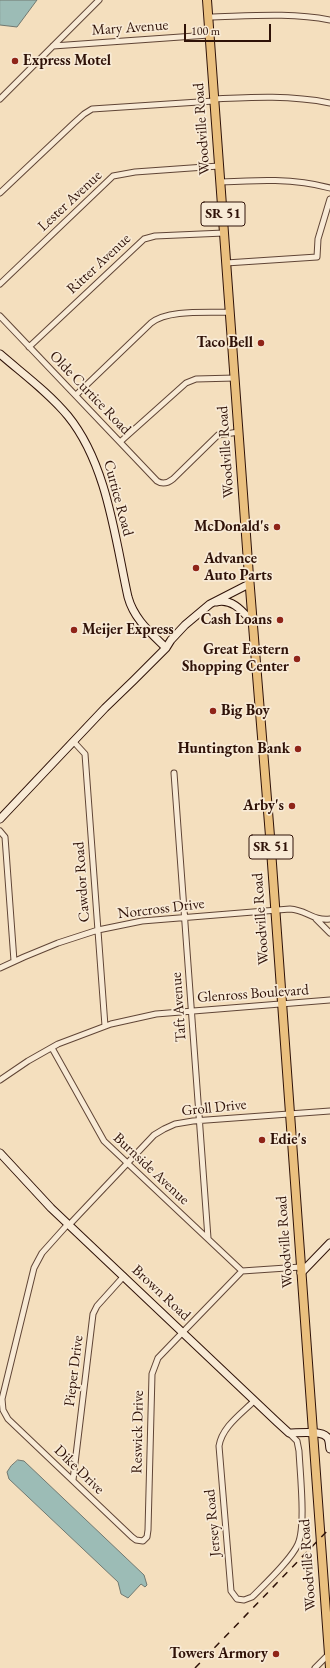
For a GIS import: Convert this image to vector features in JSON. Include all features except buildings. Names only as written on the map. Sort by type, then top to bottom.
[{"type":"main road","name":"Woodville Road","points":[[207,0],[330,1668]]},
{"type":"street","points":[[0,99],[99,0]]},
{"type":"street","points":[[208,18],[273,15],[304,16],[330,20]]},
{"type":"street","name":"Mary Avenue","points":[[53,46],[209,35]]},
{"type":"street","points":[[0,192],[88,111],[103,108],[278,97],[302,98],[330,103]]},
{"type":"street","name":"Lester Avenue","points":[[0,284],[113,176],[135,172],[219,166]]},
{"type":"street","points":[[220,182],[282,180],[309,183],[330,188]]},
{"type":"street","points":[[226,263],[317,257],[318,239],[330,200]]},
{"type":"street","name":"Ritter Avenue","points":[[29,347],[144,239],[155,236],[224,233]]},
{"type":"street","points":[[76,395],[151,323],[159,318],[170,314],[230,312]]},
{"type":"street","name":"Olde Curtice Road","points":[[0,316],[157,481],[164,484],[168,483],[218,435],[239,432]]},
{"type":"street","name":"Curtice Road","points":[[0,354],[59,406],[69,417],[84,440],[95,461],[105,490],[134,614],[143,626],[166,648]]},
{"type":"street","points":[[120,442],[186,382],[196,379],[235,378]]},
{"type":"street","points":[[0,819],[95,718],[166,648],[171,640],[185,625],[214,602],[249,584]]},
{"type":"street","points":[[214,602],[226,602],[236,605],[253,623]]},
{"type":"street","name":"Cawdor Road","points":[[73,741],[85,754],[105,1026]]},
{"type":"street","name":"Taft Avenue","points":[[174,773],[208,1238]]},
{"type":"street","points":[[0,831],[5,837],[14,961]]},
{"type":"street","name":"Norcross Drive","points":[[0,968],[58,943],[98,930],[142,921],[298,910],[315,918],[330,919]]},
{"type":"street","points":[[315,918],[330,933]]},
{"type":"street","name":"Glenross Boulevard","points":[[0,1080],[28,1061],[52,1048],[105,1026],[146,1016],[330,1000]]},
{"type":"street","name":"Burnside Avenue","points":[[52,1048],[102,1138],[242,1271]]},
{"type":"street","name":"Groll Drive","points":[[3,1410],[2,1399],[34,1268],[42,1253],[148,1140],[164,1129],[181,1122],[330,1111]]},
{"type":"street","name":"Brown Road","points":[[0,1153],[33,1190],[68,1225],[124,1276],[289,1433]]},
{"type":"street","points":[[242,1271],[301,1270],[330,1243]]},
{"type":"street","name":"Reswick Drive","points":[[143,1542],[147,1537],[148,1530],[152,1374],[158,1358],[242,1271]]},
{"type":"street","name":"Pieper Drive","points":[[73,1480],[93,1314],[97,1306],[124,1276]]},
{"type":"street","name":"Jersey Road","points":[[254,1401],[226,1429],[221,1437],[219,1446],[230,1584],[233,1595],[237,1600],[248,1599],[279,1568],[296,1548],[301,1533],[299,1446],[295,1438],[289,1433]]},
{"type":"street","name":"Dike Drive","points":[[3,1410],[8,1419],[132,1537],[143,1542]]},
{"type":"street","points":[[289,1433],[322,1434],[327,1437],[330,1449]]},
{"type":"street","points":[[315,1668],[329,1654]]},
{"type":"water","points":[[0,0],[37,0],[17,27],[0,25]]},
{"type":"water","points":[[18,1460],[24,1461],[144,1575],[147,1585],[145,1587],[141,1584],[128,1598],[121,1594],[118,1582],[9,1479],[7,1472]]},
{"type":"railway","points":[[195,1668],[330,1528]]},
{"type":"place","name":"Express Motel","points":[[15,61]]},
{"type":"place","name":"Taco Bell","points":[[261,343]]},
{"type":"place","name":"McDonald's","points":[[277,527]]},
{"type":"place","name":"Advance Auto Parts","points":[[196,568]]},
{"type":"place","name":"Cash Loans","points":[[280,620]]},
{"type":"place","name":"Meijer Express","points":[[74,630]]},
{"type":"place","name":"Great Eastern Shopping Center","points":[[297,659]]},
{"type":"place","name":"Big Boy","points":[[213,711]]},
{"type":"place","name":"Huntington Bank","points":[[298,749]]},
{"type":"place","name":"Arby's","points":[[292,806]]},
{"type":"place","name":"Edie's","points":[[262,1140]]},
{"type":"place","name":"Towers Armory","points":[[276,1654]]}]
